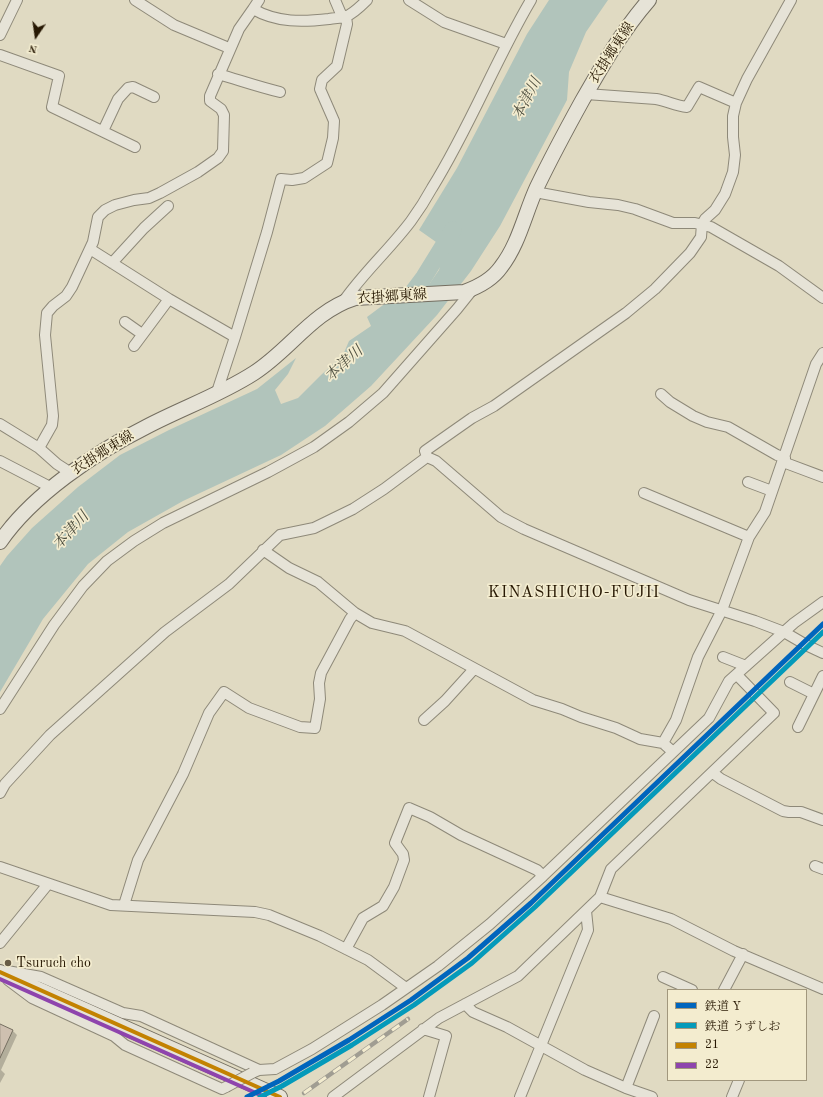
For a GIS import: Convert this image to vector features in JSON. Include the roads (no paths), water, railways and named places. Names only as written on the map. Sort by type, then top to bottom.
[{"type":"main road","name":"衣掛郷東線","points":[[0,542],[27,511],[71,473],[109,447],[146,427],[230,388],[273,360],[307,327],[324,313],[349,300],[468,291],[494,276],[509,255],[550,160],[602,65],[619,37],[648,0]]},
{"type":"main road","points":[[0,972],[280,1097]]},
{"type":"street","points":[[0,35],[17,0]]},
{"type":"street","points":[[135,0],[174,25],[230,48]]},
{"type":"street","points":[[39,448],[52,425],[53,416],[45,335],[47,313],[53,306],[66,296],[72,287],[93,242],[98,217],[105,210],[115,205],[149,198],[160,193],[198,172],[218,158],[223,151],[224,115],[221,109],[210,101],[210,96],[218,74],[239,29],[254,9],[258,0]]},
{"type":"street","points":[[335,0],[340,14],[346,17]]},
{"type":"street","points":[[254,9],[271,18],[309,22],[346,17],[367,0]]},
{"type":"street","points":[[409,0],[444,22],[506,44]]},
{"type":"street","points":[[349,300],[356,283],[411,221],[433,187],[455,147],[506,44],[531,0]]},
{"type":"street","points":[[791,0],[747,79],[736,103],[733,116],[733,172],[725,194],[715,210],[705,219],[702,224],[701,237],[690,253],[655,289],[620,318],[494,406],[472,418],[425,451],[427,457],[436,461],[501,517],[524,529],[689,600],[784,632],[808,646],[823,652]]},
{"type":"street","points":[[216,395],[267,232],[281,179],[292,180],[304,178],[327,163],[333,138],[334,121],[320,89],[322,80],[337,66],[347,24],[346,17]]},
{"type":"street","points":[[0,55],[59,76],[52,107],[135,147]]},
{"type":"street","points":[[218,74],[280,92]]},
{"type":"street","points":[[103,131],[118,99],[128,88],[133,87],[154,97]]},
{"type":"street","points":[[586,94],[656,99],[663,100],[677,106],[687,107],[699,87],[736,103]]},
{"type":"street","points":[[535,192],[588,202],[618,205],[635,209],[673,223],[702,224],[721,232],[779,266],[823,298]]},
{"type":"street","points":[[112,263],[144,228],[168,206]]},
{"type":"street","points":[[90,249],[169,299],[235,337]]},
{"type":"street","points":[[0,709],[54,625],[83,586],[107,561],[134,541],[163,523],[268,472],[314,447],[349,422],[383,393],[422,349],[468,291]]},
{"type":"street","points":[[134,346],[169,299]]},
{"type":"street","points":[[125,322],[142,334]]},
{"type":"street","points":[[663,743],[676,720],[698,657],[722,610],[749,537],[765,512],[816,364],[823,353]]},
{"type":"street","points":[[661,394],[670,402],[693,416],[707,422],[728,427],[784,460],[823,477]]},
{"type":"street","points":[[0,424],[39,448],[57,464],[71,473]]},
{"type":"street","points":[[0,793],[5,784],[50,735],[165,632],[229,584],[280,535],[314,528],[352,509],[384,489],[427,457]]},
{"type":"street","points":[[0,461],[52,488]]},
{"type":"street","points":[[748,482],[772,491]]},
{"type":"street","points":[[644,493],[749,537]]},
{"type":"street","points":[[263,550],[289,568],[318,582],[355,613],[372,623],[405,631],[533,700],[562,708],[616,728],[640,739],[663,743],[673,752]]},
{"type":"street","points":[[0,972],[32,998],[114,1036],[125,1045],[222,1088],[256,1072],[276,1068],[312,1049],[382,1005],[438,966],[490,924],[543,876],[709,718],[729,681],[794,623],[823,602]]},
{"type":"street","points":[[124,904],[138,860],[183,774],[209,714],[224,692],[249,708],[300,727],[315,728],[320,699],[319,683],[321,674],[350,619],[355,613]]},
{"type":"street","points":[[723,657],[746,666]]},
{"type":"street","points":[[424,720],[474,669]]},
{"type":"street","points":[[333,1097],[439,1018],[518,976],[600,897],[611,869],[774,713],[737,675]]},
{"type":"street","points":[[798,727],[823,676]]},
{"type":"street","points":[[790,682],[814,694]]},
{"type":"street","points":[[713,772],[721,779],[784,811],[806,813],[823,820]]},
{"type":"street","points":[[346,949],[363,918],[383,906],[394,887],[404,860],[403,854],[395,843],[409,808],[430,817],[461,836],[537,870],[543,876]]},
{"type":"street","points":[[0,866],[48,884],[112,904],[255,912],[269,915],[312,933],[368,960],[406,988]]},
{"type":"street","points":[[0,943],[48,884]]},
{"type":"street","points":[[600,897],[671,919],[734,951],[823,989]]},
{"type":"street","points":[[520,1097],[588,930],[586,911]]},
{"type":"street","points":[[725,989],[744,954]]},
{"type":"street","points":[[0,972],[41,977],[123,1013],[141,1016],[256,1072]]},
{"type":"street","points":[[663,978],[690,989]]},
{"type":"street","points":[[465,1004],[473,1012],[507,1027],[585,1070],[626,1088],[652,1097]]},
{"type":"street","points":[[626,1088],[654,1016]]},
{"type":"street","points":[[423,1029],[446,1036],[429,1097]]},
{"type":"street","points":[[732,1097],[739,1081]]},
{"type":"water","points":[[549,0],[608,0],[586,32],[569,72],[567,100],[500,226],[471,271],[437,315],[371,386],[325,426],[281,455],[183,501],[128,532],[88,564],[43,619],[0,692],[0,566],[32,528],[78,487],[120,455],[169,430],[257,389],[296,358],[288,374],[275,390],[281,404],[298,398],[343,355],[349,341],[371,326],[367,317],[414,282],[430,283],[439,270],[444,252],[436,242],[419,230],[457,168],[527,34]]},
{"type":"waterway","name":"本津川","points":[[406,301],[424,277],[453,230]]},
{"type":"railway","points":[[304,1093],[408,1019]]},
{"type":"rail line","name":"Y","points":[[247,1097],[279,1081],[349,1040],[411,1000],[468,958],[531,903],[823,624]]},
{"type":"rail line","name":"うずしお","points":[[260,1097],[282,1086],[352,1045],[414,1005],[472,963],[535,907],[823,632]]},
{"type":"place","name":"Tsuruch cho","points":[[8,963]]},
{"type":"district","name":"KINASHICHO-FUJII","points":[[574,593]]}]
